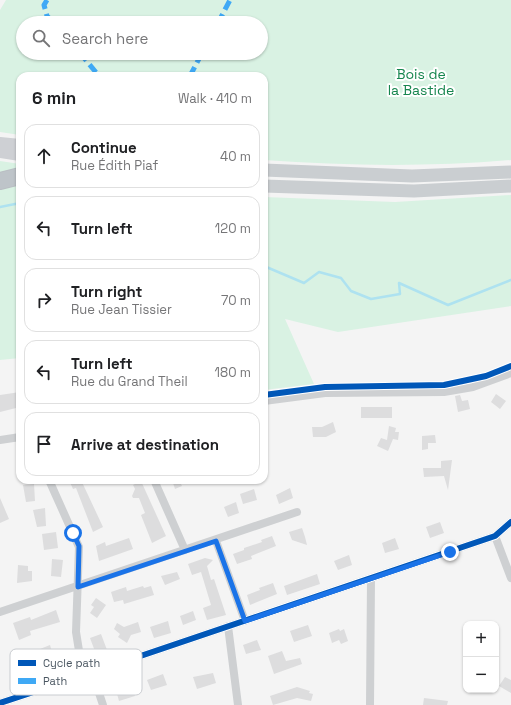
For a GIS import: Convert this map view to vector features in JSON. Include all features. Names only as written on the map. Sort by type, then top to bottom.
[{"type":"highway","points":[[0,181],[16,177]]},
{"type":"main road","points":[[268,170],[412,176],[511,172]]},
{"type":"main road","points":[[268,186],[414,191],[511,186]]},
{"type":"street","points":[[0,143],[16,145]]},
{"type":"street","points":[[0,152],[16,154]]},
{"type":"street","points":[[268,401],[325,393],[444,392],[473,387],[511,373]]},
{"type":"street","points":[[0,440],[16,437]]},
{"type":"street","points":[[51,484],[79,546],[76,632],[79,649]]},
{"type":"street","points":[[156,484],[185,550]]},
{"type":"street","points":[[0,612],[216,541],[297,512]]},
{"type":"street","points":[[142,655],[495,536],[511,522]]},
{"type":"street","points":[[495,536],[511,578]]},
{"type":"street","points":[[216,541],[245,621]]},
{"type":"street","points":[[370,705],[371,579]]},
{"type":"street","points":[[228,626],[238,705]]},
{"type":"street","points":[[0,703],[24,695]]},
{"type":"street","points":[[100,695],[103,705]]},
{"type":"green space","name":"Bois de la Bastide","points":[[6,0],[511,0],[511,160],[418,165],[326,164],[268,160],[268,72],[16,72],[16,134],[0,132],[0,10]]},
{"type":"green space","points":[[0,161],[16,163],[16,358],[0,360]]},
{"type":"green space","points":[[511,195],[511,306],[338,332],[285,319],[314,384],[268,390],[268,197],[395,202]]},
{"type":"building","points":[[16,393],[16,408],[0,412],[0,395]]},
{"type":"building","points":[[496,394],[506,401],[500,409],[491,402]]},
{"type":"building","points":[[460,395],[462,401],[468,400],[470,409],[458,412],[455,396]]},
{"type":"building","points":[[361,407],[392,407],[392,418],[361,418]]},
{"type":"building","points":[[333,422],[336,432],[326,437],[313,437],[312,427],[322,427]]},
{"type":"building","points":[[389,426],[396,428],[395,432],[399,432],[398,440],[393,439],[388,451],[377,446],[381,438],[387,440]]},
{"type":"building","points":[[435,435],[436,443],[428,443],[428,449],[422,450],[422,436]]},
{"type":"building","points":[[452,460],[448,490],[444,476],[424,477],[423,468],[441,468],[441,461]]},
{"type":"building","points":[[34,484],[35,501],[26,502],[23,485]]},
{"type":"building","points":[[71,484],[83,484],[103,527],[93,532],[76,488],[73,489]]},
{"type":"building","points":[[142,484],[166,536],[152,543],[141,515],[145,513],[139,498],[133,498],[132,496],[135,489],[133,485]]},
{"type":"building","points":[[173,484],[181,484],[182,486],[175,489]]},
{"type":"building","points":[[290,488],[293,498],[279,504],[276,495]]},
{"type":"building","points":[[254,489],[257,500],[243,504],[240,494]]},
{"type":"building","points":[[0,498],[9,519],[0,523]]},
{"type":"building","points":[[236,502],[239,513],[228,517],[224,507]]},
{"type":"building","points":[[45,508],[46,526],[37,527],[33,510]]},
{"type":"building","points":[[440,522],[444,533],[430,538],[426,527]]},
{"type":"building","points":[[302,528],[307,545],[292,540],[289,532]]},
{"type":"building","points":[[56,532],[58,548],[44,550],[42,534]]},
{"type":"building","points":[[272,536],[276,546],[251,556],[252,559],[237,564],[233,554],[244,550],[244,548],[262,542],[261,540]]},
{"type":"building","points":[[129,538],[133,549],[99,561],[96,546],[105,542],[106,546]]},
{"type":"building","points":[[395,538],[399,549],[385,553],[382,543]]},
{"type":"building","points":[[349,555],[352,565],[338,570],[334,561]]},
{"type":"building","points":[[205,558],[213,560],[207,566],[211,580],[214,579],[226,615],[207,620],[203,608],[211,605],[201,572],[192,575],[188,564]]},
{"type":"building","points":[[52,559],[63,560],[61,577],[51,576]]},
{"type":"building","points":[[18,565],[28,566],[28,571],[32,571],[32,581],[17,583]]},
{"type":"building","points":[[177,572],[180,579],[165,585],[161,576]]},
{"type":"building","points":[[317,574],[320,584],[287,595],[284,586]]},
{"type":"building","points":[[273,583],[277,594],[250,605],[247,595],[260,590],[259,588]]},
{"type":"building","points":[[143,586],[144,588],[151,586],[154,595],[124,604],[123,600],[114,602],[111,592],[126,587],[127,591]]},
{"type":"building","points":[[96,598],[106,605],[97,618],[90,613],[94,607],[91,605]]},
{"type":"building","points":[[56,610],[60,622],[30,631],[31,635],[19,640],[13,623],[30,617],[31,620]]},
{"type":"building","points":[[193,611],[196,620],[183,625],[180,616]]},
{"type":"building","points":[[168,621],[171,633],[154,638],[150,627]]},
{"type":"building","points":[[138,622],[141,632],[131,635],[127,643],[118,637],[120,634],[114,629],[117,623],[124,627]]},
{"type":"building","points":[[308,625],[312,636],[294,642],[290,631]]},
{"type":"building","points":[[339,629],[340,631],[344,629],[348,641],[341,644],[339,640],[332,643],[329,633]]},
{"type":"building","points":[[101,634],[107,649],[94,649],[90,638]]},
{"type":"building","points":[[257,640],[261,650],[246,654],[243,645]]},
{"type":"building","points":[[50,645],[51,649],[40,649]]},
{"type":"building","points":[[282,651],[286,661],[300,658],[302,664],[274,674],[268,656]]},
{"type":"building","points":[[213,673],[216,683],[197,689],[193,677]]},
{"type":"building","points":[[163,674],[167,685],[151,690],[147,680]]},
{"type":"building","points":[[505,677],[511,680],[511,693],[499,686]]},
{"type":"building","points":[[297,687],[310,691],[309,693],[313,694],[311,701],[297,698],[273,705],[270,696]]},
{"type":"building","points":[[117,695],[135,695],[135,696],[119,701]]},
{"type":"building","points":[[424,698],[448,701],[447,705],[423,705]]},
{"type":"waterway","points":[[0,207],[16,204]]},
{"type":"waterway","points":[[268,268],[304,283],[319,272],[341,278],[351,291],[371,299],[400,294],[399,283],[448,305],[511,280]]},
{"type":"marked path","points":[[47,0],[44,5],[47,16]]},
{"type":"marked path","points":[[222,16],[230,0]]},
{"type":"marked path","points":[[86,60],[96,72]]},
{"type":"marked path","points":[[192,72],[198,60]]},
{"type":"cycle path","points":[[268,394],[325,387],[444,385],[486,376],[511,366]]},
{"type":"cycle path","points":[[142,655],[495,536],[511,522]]},
{"type":"cycle path","points":[[0,703],[24,695]]},
{"type":"route","points":[[73,533],[79,546],[78,587],[185,550],[216,541],[245,621],[450,552]]}]
